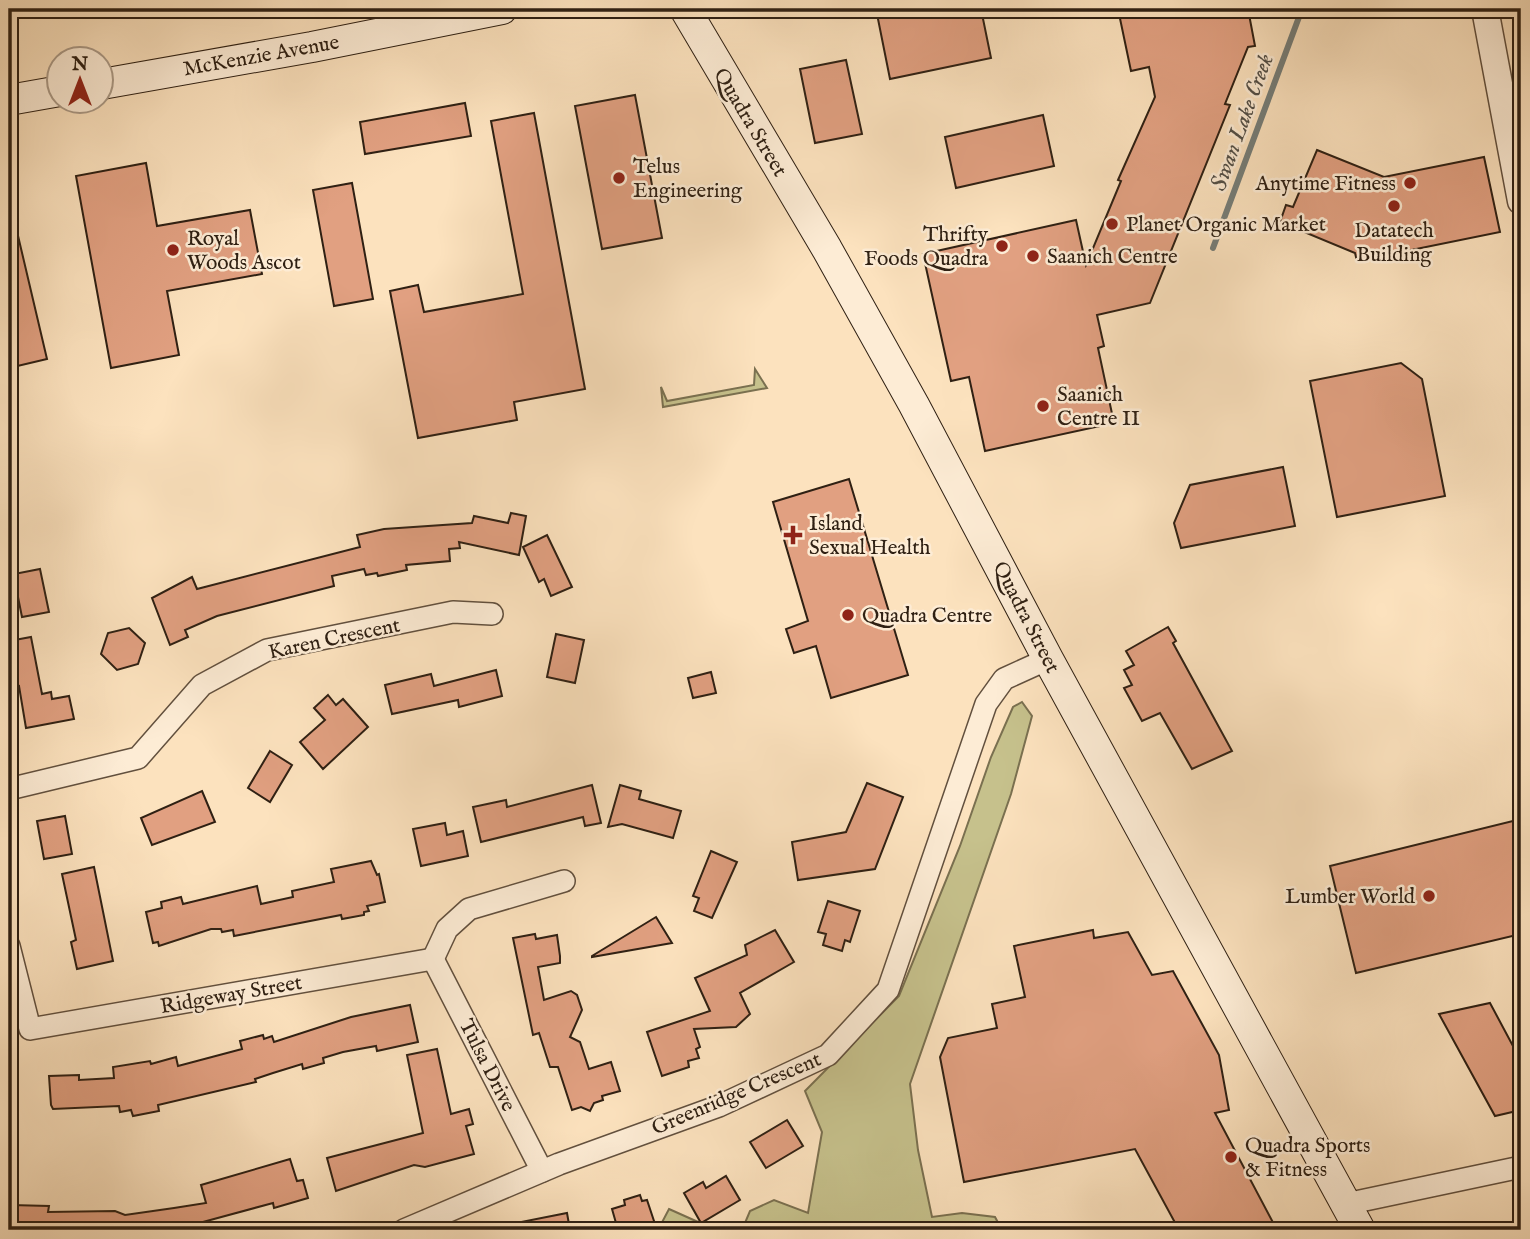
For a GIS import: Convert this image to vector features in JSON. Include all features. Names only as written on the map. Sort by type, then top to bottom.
[{"type":"main road","name":"McKenzie Avenue","points":[[116,81],[313,47],[502,9]]},
{"type":"main road","name":"Quadra Street","points":[[685,9],[843,278],[1360,1230]]},
{"type":"main road","points":[[9,100],[46,93]]},
{"type":"street","points":[[1485,9],[1521,201]]},
{"type":"street","name":"Karen Crescent","points":[[9,789],[138,758],[202,685],[267,650],[453,612],[492,614]]},
{"type":"street","name":"Greenridge Crescent","points":[[404,1230],[542,1171],[719,1105],[828,1055],[888,990],[986,704],[1004,680],[1048,659]]},
{"type":"street","points":[[433,959],[447,929],[469,909],[564,881]]},
{"type":"street","name":"Ridgeway Street","points":[[9,946],[30,1029],[433,959]]},
{"type":"street","name":"Tulsa Drive","points":[[433,959],[542,1171]]},
{"type":"street","points":[[1346,1204],[1521,1167]]},
{"type":"shaded area","points":[[755,369],[767,388],[663,407],[661,387],[667,401],[754,385]]},
{"type":"shaded area","points":[[1022,702],[1032,716],[1011,794],[910,1084],[918,1150],[932,1217],[962,1213],[995,1217],[1002,1230],[742,1230],[750,1211],[774,1200],[808,1213],[822,1132],[805,1091],[899,996],[960,846],[991,757],[1013,707]]},
{"type":"shaded area","points":[[669,1209],[716,1230],[658,1230]]},
{"type":"building","points":[[876,9],[981,9],[991,58],[890,79]]},
{"type":"building","points":[[1118,9],[1248,9],[1255,46],[1248,47],[1225,104],[1230,105],[1150,303],[1097,315],[1104,346],[1098,348],[1114,423],[985,451],[969,377],[951,381],[923,254],[1076,220],[1086,265],[1121,181],[1118,180],[1155,97],[1149,67],[1131,71]]},
{"type":"building","points":[[846,60],[862,134],[815,143],[800,69]]},
{"type":"building","name":"Telus Engineering","points":[[635,95],[662,238],[602,249],[575,106]]},
{"type":"building","points":[[465,103],[471,136],[365,154],[360,122]]},
{"type":"building","points":[[534,113],[585,389],[514,402],[517,420],[418,438],[390,291],[418,285],[424,312],[523,294],[491,121]]},
{"type":"building","points":[[1043,115],[1054,166],[956,188],[945,137]]},
{"type":"building","name":"Datatech Building","points":[[1317,150],[1384,177],[1484,157],[1500,232],[1357,261],[1355,253],[1280,222],[1286,205],[1293,207]]},
{"type":"building","name":"Royal Woods Ascot","points":[[146,163],[157,226],[250,210],[262,274],[167,291],[179,355],[111,368],[76,176]]},
{"type":"building","points":[[352,183],[373,299],[334,306],[313,190]]},
{"type":"building","points":[[15,223],[47,359],[9,368],[9,224]]},
{"type":"building","points":[[1401,363],[1422,379],[1445,496],[1337,517],[1310,381]]},
{"type":"building","points":[[1283,467],[1295,526],[1181,548],[1174,523],[1190,485]]},
{"type":"building","name":"Quadra Centre","points":[[849,479],[908,675],[831,698],[816,646],[794,653],[786,629],[808,621],[773,502]]},
{"type":"building","points":[[511,513],[526,516],[519,555],[459,542],[460,548],[449,549],[450,561],[406,565],[407,570],[378,576],[377,573],[366,575],[364,569],[332,576],[334,586],[217,616],[185,630],[188,637],[170,645],[152,598],[192,577],[197,589],[360,547],[357,535],[384,529],[472,523],[474,516],[508,523]]},
{"type":"building","points":[[547,535],[572,587],[551,596],[544,579],[539,582],[523,547]]},
{"type":"building","points":[[40,569],[49,612],[22,617],[17,592],[9,593],[9,575]]},
{"type":"building","points":[[1168,627],[1176,641],[1173,643],[1232,751],[1192,769],[1160,713],[1142,721],[1124,688],[1132,685],[1124,670],[1134,665],[1126,651]]},
{"type":"building","points":[[129,628],[145,643],[138,664],[117,670],[101,654],[108,633]]},
{"type":"building","points":[[556,634],[584,640],[575,683],[547,677]]},
{"type":"building","points":[[31,637],[42,694],[51,692],[52,699],[69,696],[74,719],[26,728],[19,686],[11,688],[9,641]]},
{"type":"building","points":[[496,670],[502,696],[459,707],[458,700],[392,714],[385,685],[431,674],[434,686]]},
{"type":"building","points":[[711,672],[716,693],[693,698],[688,678]]},
{"type":"building","points":[[328,695],[336,705],[343,699],[368,727],[323,769],[300,742],[325,720],[314,708]]},
{"type":"building","points":[[270,751],[292,765],[270,802],[248,788]]},
{"type":"building","points":[[867,783],[903,797],[875,869],[798,880],[792,842],[846,832]]},
{"type":"building","points":[[592,785],[601,823],[585,826],[583,817],[481,842],[473,807],[506,800],[507,807]]},
{"type":"building","points":[[620,785],[641,791],[639,799],[681,811],[673,838],[622,824],[608,827]]},
{"type":"building","points":[[202,791],[215,822],[152,845],[141,818]]},
{"type":"building","points":[[65,816],[72,854],[44,859],[37,821]]},
{"type":"building","name":"Lumber World","points":[[1521,819],[1521,934],[1356,973],[1330,866]]},
{"type":"building","points":[[445,823],[447,835],[463,831],[468,856],[421,866],[413,829]]},
{"type":"building","points":[[711,851],[737,862],[712,918],[694,911],[699,898],[693,896]]},
{"type":"building","points":[[371,861],[377,875],[379,874],[385,902],[367,906],[369,911],[364,912],[364,915],[342,919],[341,915],[234,936],[233,930],[222,932],[221,929],[211,929],[159,946],[158,942],[153,943],[146,912],[162,908],[161,902],[181,897],[183,904],[257,886],[261,904],[293,897],[292,891],[334,882],[331,869]]},
{"type":"building","points":[[94,867],[113,961],[77,969],[71,942],[76,940],[62,874]]},
{"type":"building","points":[[828,901],[860,911],[850,942],[845,940],[842,951],[823,945],[826,934],[818,932]]},
{"type":"building","points":[[656,917],[672,943],[592,957],[592,956]]},
{"type":"building","points":[[775,930],[794,962],[740,993],[750,1014],[736,1027],[694,1029],[700,1047],[696,1049],[699,1058],[688,1061],[689,1067],[662,1076],[647,1032],[710,1011],[695,978],[747,955],[745,945]]},
{"type":"building","points":[[1093,930],[1094,938],[1128,932],[1152,975],[1173,971],[1219,1055],[1229,1110],[1215,1113],[1277,1230],[1179,1230],[1135,1149],[964,1182],[940,1057],[948,1038],[997,1028],[992,1004],[1025,997],[1014,946]]},
{"type":"building","points":[[535,934],[536,939],[557,935],[560,956],[560,963],[538,967],[544,1000],[571,991],[577,995],[582,1010],[570,1037],[580,1042],[589,1069],[611,1062],[620,1091],[602,1096],[603,1100],[594,1103],[590,1111],[581,1107],[572,1110],[558,1067],[550,1067],[539,1033],[533,1035],[513,938]]},
{"type":"building","points":[[1490,1003],[1521,1061],[1521,1110],[1495,1116],[1439,1014]]},
{"type":"building","points":[[410,1005],[418,1042],[377,1051],[376,1046],[343,1052],[323,1058],[324,1063],[303,1069],[302,1064],[255,1079],[256,1082],[158,1105],[159,1111],[133,1116],[131,1110],[120,1112],[119,1106],[53,1109],[51,1105],[49,1076],[79,1075],[79,1080],[114,1078],[113,1067],[150,1061],[151,1064],[176,1057],[178,1066],[242,1049],[240,1041],[263,1035],[264,1039],[272,1036],[274,1042],[351,1017]]},
{"type":"building","points":[[437,1049],[451,1114],[469,1109],[473,1124],[466,1126],[474,1154],[425,1167],[414,1165],[336,1191],[327,1158],[423,1133],[407,1055]]},
{"type":"building","points":[[787,1120],[803,1146],[766,1168],[750,1142]]},
{"type":"building","points":[[290,1159],[297,1181],[303,1180],[308,1198],[274,1208],[273,1203],[188,1226],[188,1230],[9,1230],[11,1205],[49,1206],[48,1212],[115,1211],[125,1215],[206,1203],[201,1185]]},
{"type":"building","points":[[726,1176],[740,1200],[701,1223],[684,1193],[703,1182],[706,1188]]},
{"type":"building","points":[[640,1195],[642,1201],[647,1200],[655,1224],[632,1230],[618,1230],[612,1209],[625,1205],[624,1200]]},
{"type":"building","points":[[567,1213],[570,1230],[521,1230],[521,1222]]},
{"type":"waterway","name":"Swan Lake Creek","points":[[1213,248],[1302,9]]},
{"type":"place","name":"Telus Engineering","points":[[619,178]]},
{"type":"place","name":"Anytime Fitness","points":[[1410,183]]},
{"type":"place","name":"Datatech Building","points":[[1394,206]]},
{"type":"place","name":"Planet Organic Market","points":[[1112,224]]},
{"type":"place","name":"Thrifty Foods Quadra","points":[[1002,246]]},
{"type":"place","name":"Royal Woods Ascot","points":[[173,250]]},
{"type":"place","name":"Saanich Centre","points":[[1033,256]]},
{"type":"place","name":"Saanich Centre II","points":[[1043,406]]},
{"type":"place","name":"Island Sexual Health","points":[[793,535]]},
{"type":"place","name":"Quadra Centre","points":[[848,615]]},
{"type":"place","name":"Lumber World","points":[[1429,896]]},
{"type":"place","name":"Quadra Sports & Fitness","points":[[1231,1157]]}]
